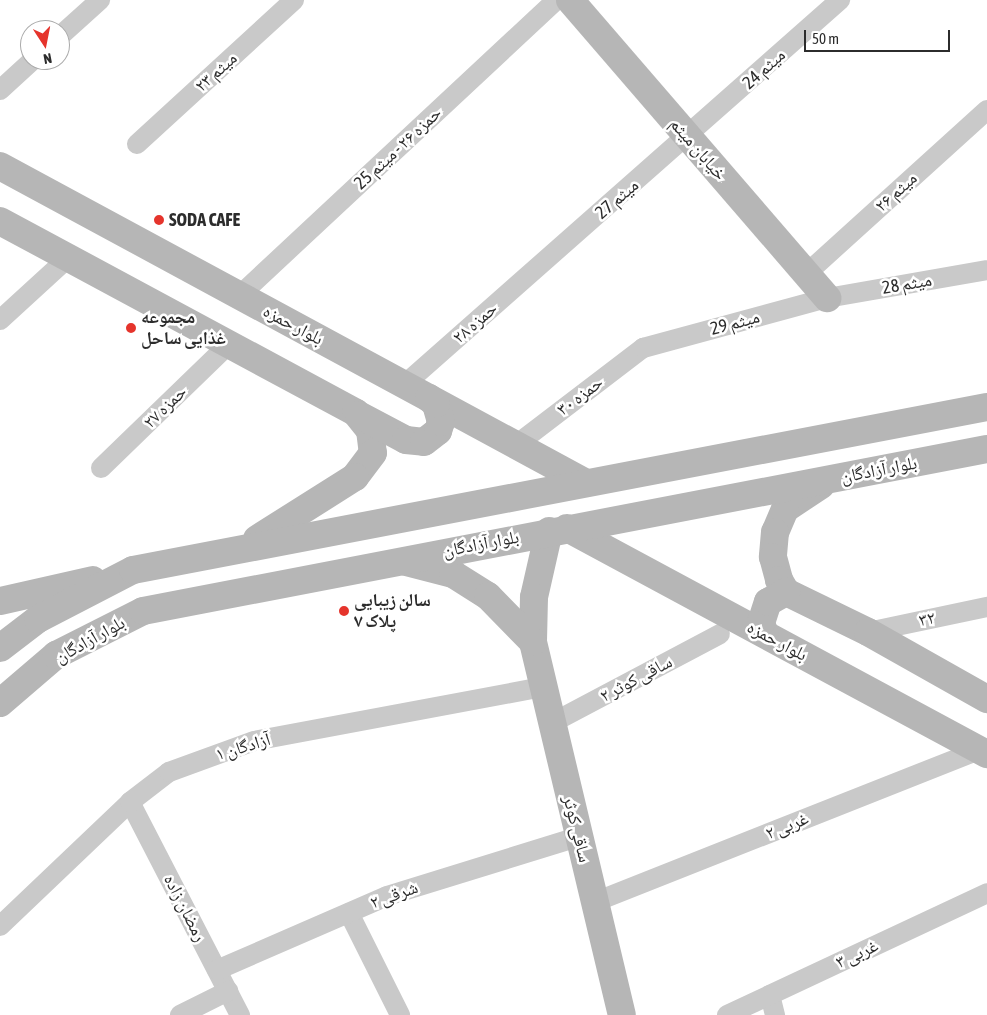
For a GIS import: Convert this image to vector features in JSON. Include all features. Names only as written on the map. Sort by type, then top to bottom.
[{"type":"main road","name":"خیابان میثم","points":[[570,0],[827,298]]},
{"type":"main road","name":"بلوار حمزه","points":[[0,166],[586,483]]},
{"type":"main road","points":[[0,221],[406,440],[424,442],[438,431],[441,422],[436,404],[429,398]]},
{"type":"main road","points":[[0,601],[134,570],[244,548],[987,407]]},
{"type":"main road","points":[[244,548],[355,478],[373,453],[374,441],[370,430],[356,413]]},
{"type":"main road","name":"بلوار آزادگان","points":[[0,703],[56,655],[143,611],[558,529],[987,449]]},
{"type":"main road","points":[[829,479],[785,510],[775,532],[773,556],[779,580],[786,592],[868,632],[987,699]]},
{"type":"main road","name":"بلوار حمزه","points":[[558,529],[764,634],[983,752]]},
{"type":"main road","name":"ساقی کوثر","points":[[558,529],[534,597],[533,642],[622,1015]]},
{"type":"main road","points":[[398,560],[453,574],[488,596],[533,642]]},
{"type":"main road","points":[[0,648],[38,619],[134,570]]},
{"type":"main road","points":[[764,634],[761,623],[768,602],[786,592]]},
{"type":"street","points":[[70,27],[100,0]]},
{"type":"street","name":"میثم ۲۳","points":[[137,144],[294,0]]},
{"type":"street","name":"حمزه ۲۶ - میثم 25","points":[[239,296],[556,0]]},
{"type":"street","name":"میثم 24","points":[[688,137],[840,0]]},
{"type":"street","points":[[0,90],[23,70]]},
{"type":"street","name":"میثم ۲۶","points":[[806,274],[987,110]]},
{"type":"street","name":"میثم 27","points":[[546,261],[688,137]]},
{"type":"street","points":[[0,320],[68,258]]},
{"type":"street","name":"حمزه ۲۸","points":[[404,385],[546,261]]},
{"type":"street","name":"میثم 28","points":[[827,298],[987,270]]},
{"type":"street","name":"میثم 29","points":[[643,348],[827,298]]},
{"type":"street","name":"حمزه ۲۷","points":[[101,468],[228,345]]},
{"type":"street","name":"حمزه ۳۰","points":[[516,445],[643,348]]},
{"type":"street","name":"۳۲","points":[[868,632],[987,607]]},
{"type":"street","name":"ساقی کوثر ۲","points":[[552,723],[720,634]]},
{"type":"street","name":"آزادگان ۱","points":[[0,926],[130,802],[169,772],[254,741],[544,687]]},
{"type":"street","name":"۲ غربی","points":[[595,902],[983,752]]},
{"type":"street","name":"رمضان زاده","points":[[130,802],[240,1015]]},
{"type":"street","name":"۲ شرقی","points":[[217,970],[387,896],[578,837]]},
{"type":"street","name":"۳ غربی","points":[[727,1015],[987,893]]},
{"type":"street","points":[[349,913],[400,1015]]},
{"type":"street","points":[[180,1015],[228,991]]},
{"type":"street","points":[[770,996],[775,1015]]},
{"type":"place","name":"SODA CAFE","points":[[159,220]]},
{"type":"place","name":"مجموعه غذایی ساحل","points":[[131,328]]},
{"type":"place","name":"سالن زیبایی پلاک ۷","points":[[344,611]]}]
